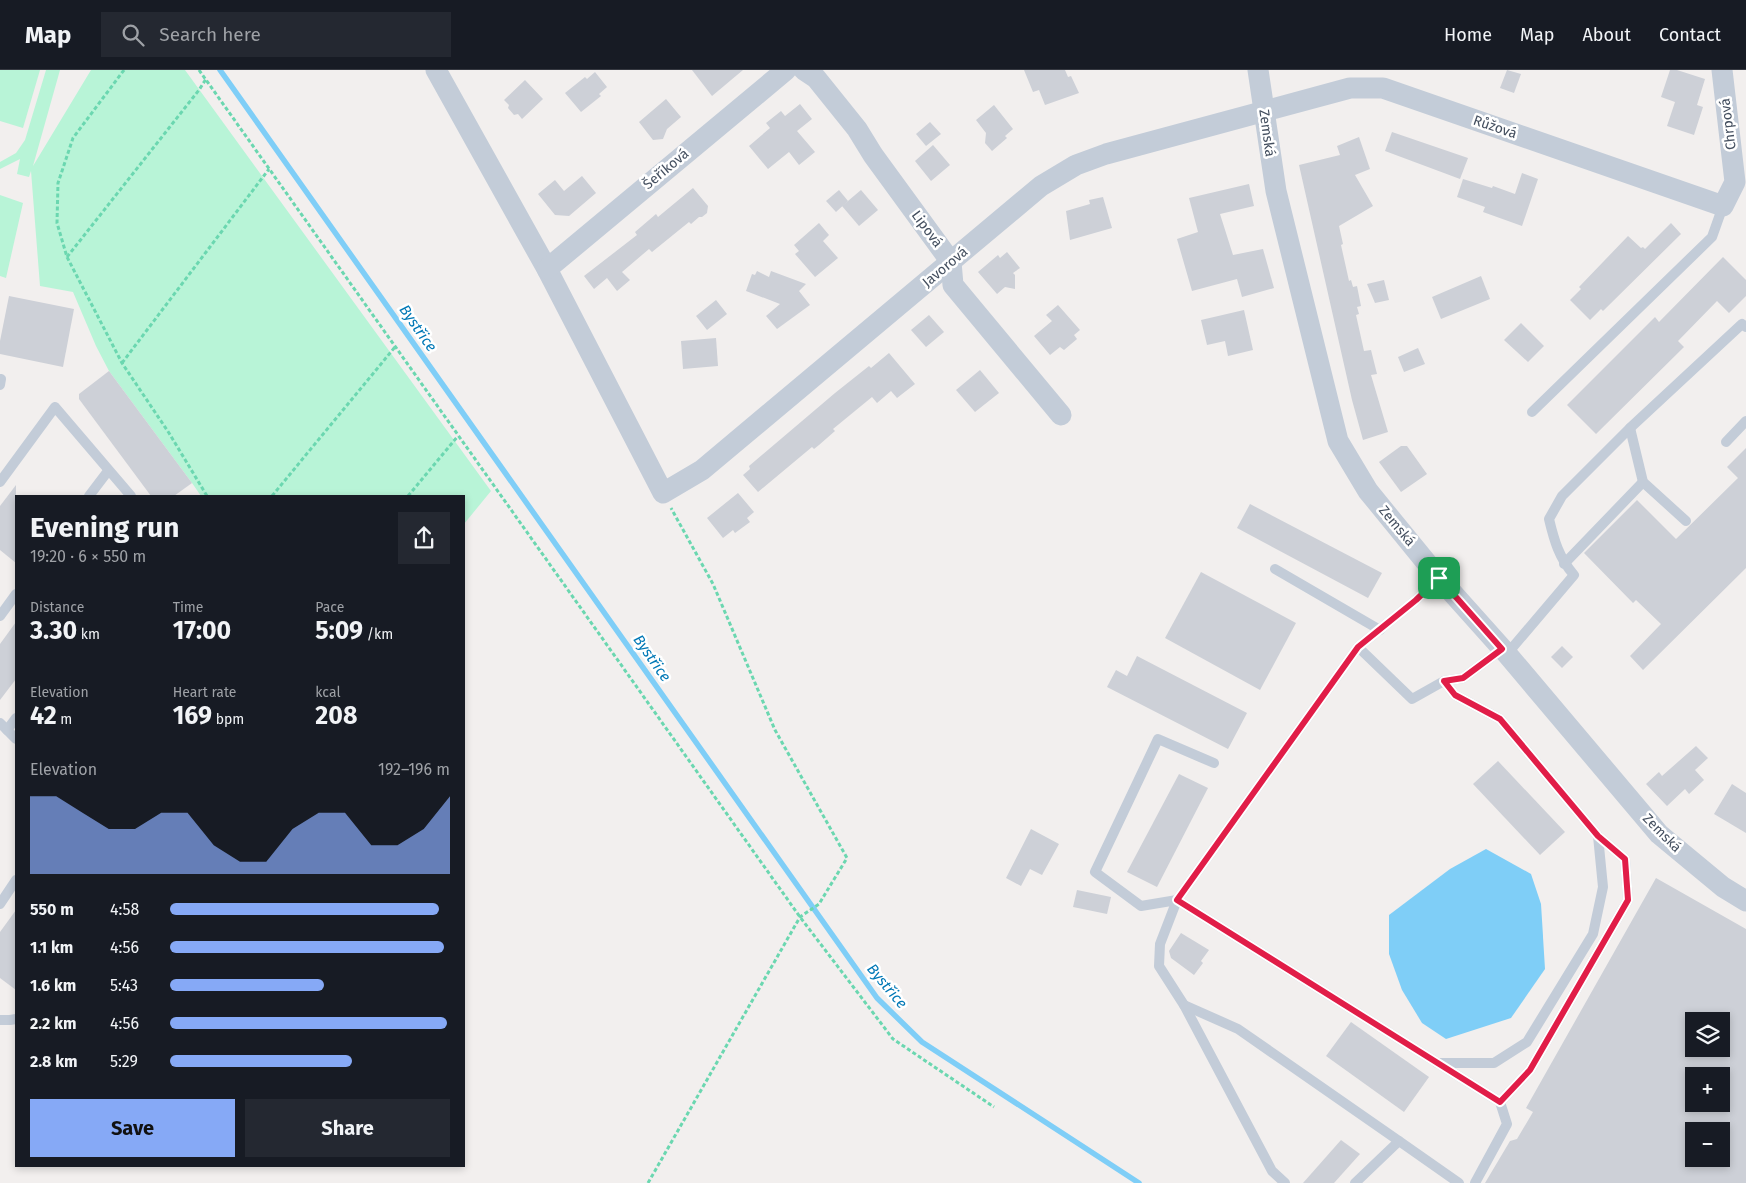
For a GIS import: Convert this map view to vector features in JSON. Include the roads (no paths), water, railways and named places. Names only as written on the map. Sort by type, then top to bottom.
[{"type":"street","points":[[436,70],[547,269]]},
{"type":"street","name":"Šeříková","points":[[547,269],[786,70]]},
{"type":"street","name":"Lipová","points":[[804,70],[816,78],[857,129],[873,155],[951,262],[953,285],[1061,415]]},
{"type":"street","name":"Zemská","points":[[1258,70],[1276,191],[1338,441],[1368,491],[1439,578],[1505,652],[1659,834],[1723,888],[1746,901]]},
{"type":"street","name":"Chrpová","points":[[1722,70],[1735,182],[1723,206]]},
{"type":"street","name":"Růžová","points":[[1264,112],[1350,88],[1383,88],[1723,206]]},
{"type":"street","name":"Javorová","points":[[547,269],[663,492],[702,470],[1041,186],[1076,165],[1106,154],[1264,112]]},
{"type":"lane","points":[[1532,412],[1712,237],[1723,206]]},
{"type":"lane","points":[[1358,647],[1412,699],[1444,681],[1463,678],[1505,652],[1574,575],[1564,564],[1556,548],[1549,519],[1562,496],[1630,428],[1742,324],[1746,327]]},
{"type":"lane","points":[[0,482],[55,406],[130,495]]},
{"type":"lane","points":[[1726,442],[1746,421]]},
{"type":"lane","points":[[1630,428],[1643,482],[1686,521]]},
{"type":"lane","points":[[91,495],[108,471]]},
{"type":"lane","points":[[1564,564],[1643,482]]},
{"type":"lane","points":[[1274,569],[1380,630]]},
{"type":"lane","points":[[1285,1183],[1272,1170],[1184,1005],[1159,966],[1160,944],[1177,900],[1358,647],[1439,578]]},
{"type":"lane","points":[[0,616],[15,595]]},
{"type":"lane","points":[[1444,681],[1455,695],[1500,719],[1598,836],[1625,859],[1628,900],[1530,1070],[1500,1102]]},
{"type":"lane","points":[[15,719],[4,726],[15,738]]},
{"type":"lane","points":[[1214,763],[1158,738],[1095,872],[1141,906],[1177,900],[1436,1064],[1500,1102],[1507,1124],[1475,1183]]},
{"type":"lane","points":[[1436,1064],[1494,1063],[1526,1042],[1593,934],[1604,887],[1598,836]]},
{"type":"lane","points":[[0,904],[15,882]]},
{"type":"lane","points":[[1184,1005],[1238,1030],[1459,1183]]},
{"type":"lane","points":[[0,1020],[15,1018]]},
{"type":"lane","points":[[1355,1183],[1399,1141]]},
{"type":"water","points":[[1486,849],[1531,874],[1541,904],[1545,969],[1511,1018],[1446,1039],[1422,1023],[1402,990],[1389,954],[1389,915],[1450,869]]},
{"type":"waterway","name":"Bystřice","points":[[220,70],[877,998],[922,1042],[1139,1183]]}]
